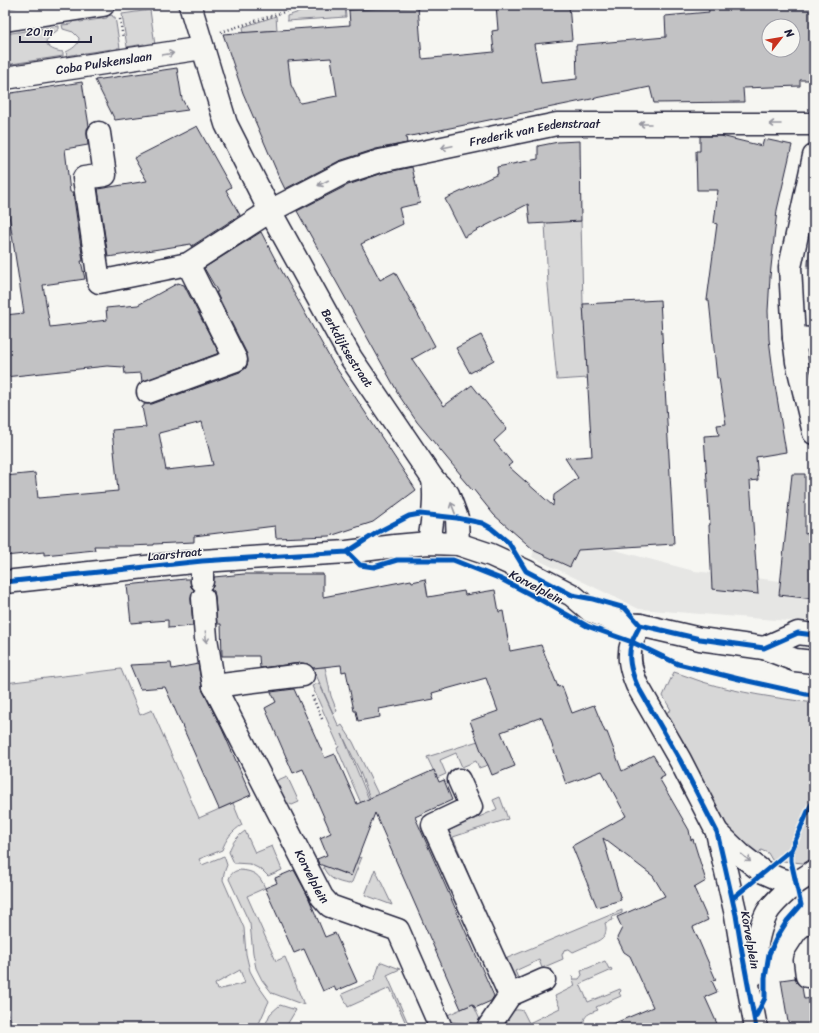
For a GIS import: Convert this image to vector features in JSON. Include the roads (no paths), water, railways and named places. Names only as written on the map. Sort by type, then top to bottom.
[{"type":"street","name":"Berkdijksestraat","points":[[190,5],[226,124],[270,211],[351,358],[433,479],[448,494],[457,518],[458,544]]},
{"type":"street","points":[[5,20],[111,9]]},
{"type":"street","name":"Coba Pulskenslaan","points":[[5,78],[127,60],[202,44]]},
{"type":"street","name":"Frederik van Eedenstraat","points":[[270,211],[343,173],[380,161],[558,124],[814,124]]},
{"type":"street","points":[[99,133],[105,175],[84,178],[99,282],[188,264],[270,211]]},
{"type":"street","points":[[814,156],[790,267],[804,338],[797,362],[814,433]]},
{"type":"street","points":[[148,392],[236,360],[188,264]]},
{"type":"street","name":"Berkdijksestraat","points":[[429,543],[435,493],[433,479]]},
{"type":"street","name":"Laarstraat","points":[[5,582],[203,580],[347,552],[429,543],[458,544]]},
{"type":"street","name":"Korvelplein","points":[[458,544],[491,555],[526,571],[572,595],[591,611],[624,624],[640,624],[700,639],[764,648],[795,660],[814,662]]},
{"type":"street","name":"Korvelplein","points":[[203,580],[206,638],[214,686],[322,897],[330,906],[398,930],[441,1028]]},
{"type":"street","name":"Korvelplein","points":[[640,624],[632,642],[629,662],[636,685],[680,760],[717,832],[736,915],[742,958],[755,1023]]},
{"type":"street","points":[[764,648],[798,633],[814,635]]},
{"type":"street","points":[[214,686],[303,675]]},
{"type":"street","points":[[459,780],[471,807],[433,825],[510,995]]},
{"type":"street","name":"Korvelplein","points":[[717,832],[763,872],[796,883]]},
{"type":"street","name":"Korvelplein","points":[[755,1023],[753,980],[756,949],[761,926],[766,913],[796,883],[814,872]]},
{"type":"street","points":[[807,976],[805,960],[814,946]]},
{"type":"street","points":[[488,1028],[510,995],[544,980]]}]
